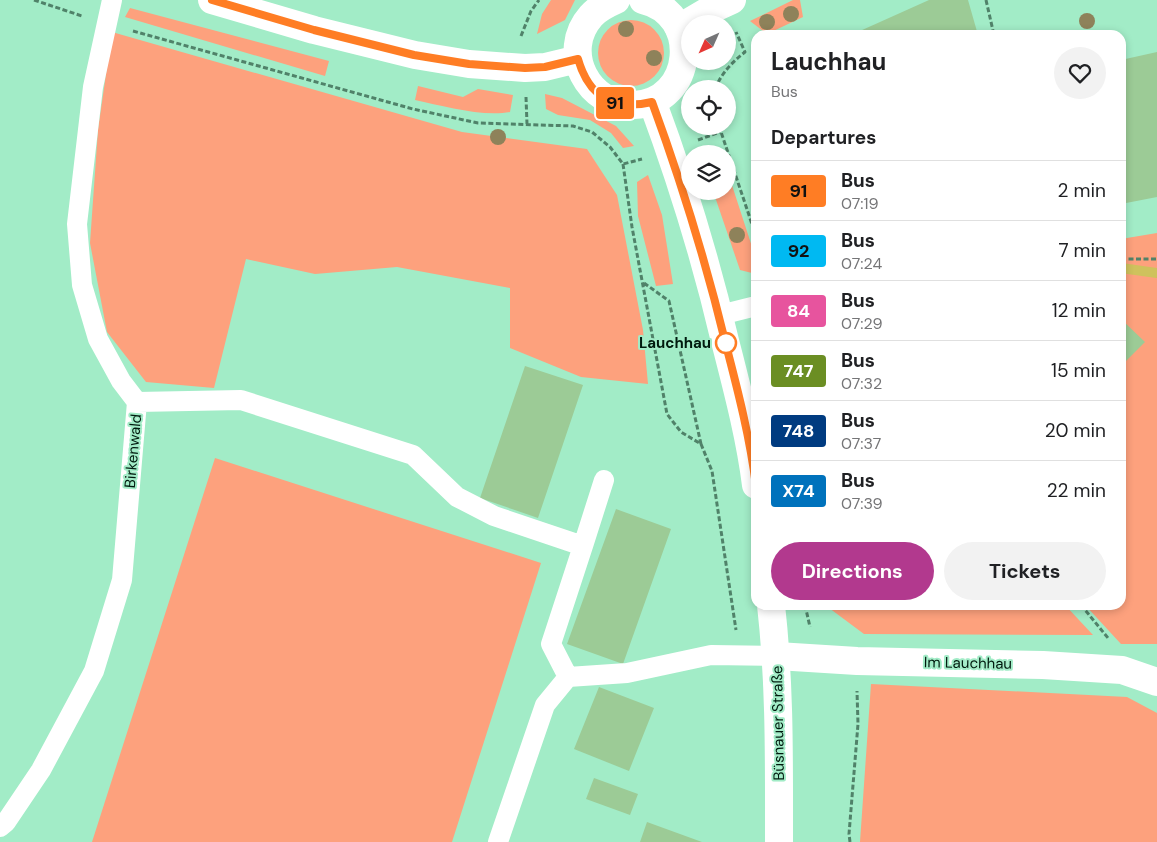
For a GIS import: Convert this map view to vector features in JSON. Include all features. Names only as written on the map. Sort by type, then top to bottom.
[{"type":"street","points":[[212,0],[314,30],[424,57],[469,64],[525,68],[545,67],[578,59]]},
{"type":"street","points":[[616,0],[603,6],[591,16],[582,29],[578,44],[578,59],[582,74],[592,88],[604,98],[620,104],[636,105],[652,102],[667,92],[678,78],[684,62],[684,44],[679,28],[668,13],[653,2],[643,0]]},
{"type":"street","points":[[679,28],[728,2]]},
{"type":"street","points":[[652,102],[669,149],[720,315],[739,392],[751,458]]},
{"type":"street","name":"Büsnauer Straße","points":[[771,610],[777,656],[780,737],[779,842]]},
{"type":"street","name":"Im Lauchhau","points":[[777,656],[857,661],[1043,665],[1122,670],[1157,682]]},
{"type":"lane","name":"Birkenwald","points":[[0,827],[6,822],[41,770],[94,670],[122,580],[137,402],[121,381],[98,339],[82,285],[77,224],[93,86],[112,0]]},
{"type":"lane","points":[[720,315],[751,307]]},
{"type":"lane","points":[[137,402],[241,400],[413,455],[457,497],[494,516],[583,546]]},
{"type":"lane","points":[[568,676],[551,644],[604,480]]},
{"type":"lane","points":[[498,842],[545,705],[568,676],[627,673],[711,655],[777,656]]},
{"type":"path","points":[[34,0],[106,24],[413,109],[478,123],[573,126],[592,132],[610,147],[623,164],[632,228],[667,414],[681,432],[701,444]]},
{"type":"path","points":[[986,0],[993,30]]},
{"type":"path","points":[[720,80],[734,61],[744,52],[728,2]]},
{"type":"path","points":[[623,164],[711,135]]},
{"type":"path","points":[[721,135],[751,222]]},
{"type":"path","points":[[1126,259],[1157,259]]},
{"type":"path","points":[[643,282],[669,301],[701,444],[712,471],[740,656]]},
{"type":"path","points":[[850,842],[849,834],[858,724],[857,661]]},
{"type":"shaded area","points":[[551,0],[575,0],[565,20],[537,34],[542,14]]},
{"type":"shaded area","points":[[793,0],[800,0],[803,17],[775,30],[762,30],[750,21]]},
{"type":"shaded area","points":[[130,8],[329,61],[325,76],[125,17]]},
{"type":"shaded area","points":[[631,20],[643,23],[654,30],[661,41],[664,53],[661,65],[654,76],[643,83],[631,86],[619,83],[608,76],[601,65],[598,53],[601,41],[608,30],[619,23]]},
{"type":"shaded area","points":[[112,32],[462,132],[587,149],[617,195],[643,330],[648,384],[581,377],[510,348],[510,288],[397,267],[315,274],[246,259],[214,388],[146,382],[107,332],[90,243],[98,130]]},
{"type":"shaded area","points":[[418,86],[463,97],[478,89],[513,95],[510,112],[475,112],[415,100]]},
{"type":"shaded area","points":[[545,94],[562,98],[616,126],[634,146],[623,148],[611,133],[590,120],[558,115],[546,109]]},
{"type":"shaded area","points":[[648,175],[662,215],[673,284],[656,286],[638,216],[637,182]]},
{"type":"shaded area","points":[[736,198],[751,244],[751,273],[740,270],[716,200],[736,200]]},
{"type":"shaded area","points":[[1157,233],[1157,644],[1121,644],[1090,610],[1126,610],[1126,238]]},
{"type":"shaded area","points":[[215,458],[541,563],[452,842],[92,842]]},
{"type":"shaded area","points":[[832,610],[1070,610],[1093,635],[864,634]]},
{"type":"shaded area","points":[[871,684],[1127,697],[1157,713],[1157,842],[860,842]]},
{"type":"building","points":[[929,0],[968,0],[977,30],[862,30]]},
{"type":"building","points":[[1157,52],[1157,197],[1126,203],[1126,59]]},
{"type":"building","points":[[1126,324],[1145,342],[1126,361]]},
{"type":"building","points":[[525,366],[583,385],[538,518],[480,498]]},
{"type":"building","points":[[616,509],[671,529],[623,664],[567,644]]},
{"type":"building","points":[[599,687],[654,708],[629,771],[574,749]]},
{"type":"building","points":[[594,778],[638,794],[630,815],[586,799]]},
{"type":"building","points":[[647,822],[702,842],[640,842]]},
{"type":"waterway","points":[[1126,269],[1157,273]]},
{"type":"bus line","name":"91","points":[[212,0],[314,30],[414,55],[469,64],[525,68],[545,67],[578,59],[582,74],[592,88],[604,98],[620,104],[636,105],[652,102],[681,184],[720,315],[739,392],[751,458]]},
{"type":"place","name":"Lauchhau","points":[[726,343]]}]
